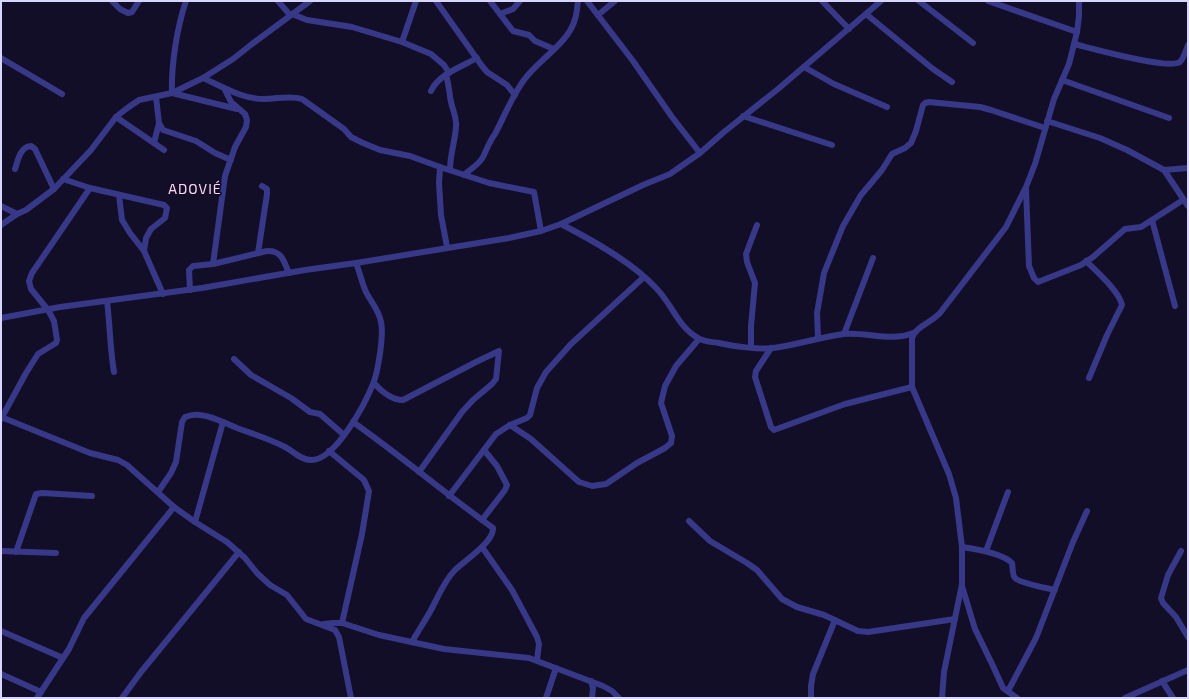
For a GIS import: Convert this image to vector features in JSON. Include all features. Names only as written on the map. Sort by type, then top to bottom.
[{"type":"street","points":[[112,1],[120,9],[128,13],[132,12],[139,1]]},
{"type":"street","points":[[172,93],[171,78],[178,30],[186,1]]},
{"type":"street","points":[[278,1],[291,14],[307,20],[352,27],[402,42],[431,54],[444,65],[448,74],[451,104],[457,125],[451,150],[450,170]]},
{"type":"street","points":[[1,225],[17,214],[26,210],[54,189],[91,150],[116,117],[134,103],[139,100],[156,98],[172,93],[203,78],[233,60],[291,14],[310,1]]},
{"type":"street","points":[[402,42],[416,1]]},
{"type":"street","points":[[436,1],[488,72],[504,82],[515,94]]},
{"type":"street","points":[[490,1],[515,32],[529,36],[535,41],[554,49]]},
{"type":"street","points":[[500,14],[513,10],[520,1]]},
{"type":"street","points":[[464,175],[476,166],[482,158],[486,147],[515,94],[531,71],[562,41],[573,26],[578,1]]},
{"type":"street","points":[[587,1],[634,61],[700,153]]},
{"type":"street","points":[[598,15],[616,1]]},
{"type":"street","points":[[822,1],[849,29]]},
{"type":"street","points":[[1,318],[107,301],[190,290],[520,236],[561,224],[643,185],[670,174],[700,153],[881,1]]},
{"type":"street","points":[[919,1],[973,43]]},
{"type":"street","points":[[988,1],[1076,32]]},
{"type":"street","points":[[561,224],[615,255],[644,277],[666,299],[684,327],[699,339],[728,345],[771,348],[844,334],[899,337],[913,333],[936,318],[940,313],[1006,227],[1026,187],[1047,121],[1069,64],[1079,16],[1079,1]]},
{"type":"street","points":[[866,14],[933,69],[952,82]]},
{"type":"street","points":[[1074,44],[1140,60],[1174,64],[1181,60],[1188,45]]},
{"type":"street","points":[[1,58],[62,94]]},
{"type":"street","points":[[430,91],[435,84],[448,74],[477,58]]},
{"type":"street","points":[[804,67],[834,84],[887,107]]},
{"type":"street","points":[[203,78],[236,94],[250,98],[265,99],[294,96],[302,99],[344,129],[351,137],[380,150],[410,156],[500,186],[531,190],[534,192],[541,231]]},
{"type":"street","points":[[1062,80],[1169,118]]},
{"type":"street","points":[[213,264],[225,176],[235,147],[246,127],[247,120],[245,114],[231,102],[224,88]]},
{"type":"street","points":[[172,93],[238,109]]},
{"type":"street","points":[[154,144],[159,123],[156,98]]},
{"type":"street","points":[[818,338],[817,313],[824,273],[843,226],[861,195],[882,170],[892,154],[905,148],[911,143],[923,105],[925,103],[929,102],[986,108],[1045,128]]},
{"type":"street","points":[[743,116],[832,144]]},
{"type":"street","points":[[116,117],[164,150]]},
{"type":"street","points":[[1047,121],[1100,138],[1127,150],[1164,170],[1188,206]]},
{"type":"street","points":[[159,123],[163,130],[196,141],[215,153],[231,160]]},
{"type":"street","points":[[15,168],[19,154],[28,146],[31,146],[35,149],[54,189]]},
{"type":"street","points":[[440,167],[440,215],[447,247]]},
{"type":"street","points":[[1164,170],[1188,168]]},
{"type":"street","points":[[63,179],[90,188],[164,205],[167,208],[164,218],[151,229],[146,238],[144,251]]},
{"type":"street","points":[[258,253],[267,194],[266,189],[262,186]]},
{"type":"street","points":[[1026,187],[1029,266],[1036,281],[1040,282],[1086,262],[1127,228],[1137,228],[1183,200]]},
{"type":"street","points":[[90,188],[32,272],[29,281],[31,289],[48,310],[54,321],[57,334],[56,343],[38,354],[1,418],[90,453],[122,462],[174,507],[227,542],[239,552],[257,573],[270,585],[287,595],[306,618],[314,622],[324,624],[335,630],[339,637],[351,698]]},
{"type":"street","points":[[119,195],[122,220],[144,251],[163,294]]},
{"type":"street","points":[[1,206],[17,214]]},
{"type":"street","points":[[1152,220],[1175,306]]},
{"type":"street","points":[[751,347],[751,326],[755,283],[747,262],[746,254],[757,225]]},
{"type":"street","points":[[190,290],[189,270],[192,266],[213,264],[258,253],[272,251],[280,254],[289,273]]},
{"type":"street","points":[[844,334],[873,258]]},
{"type":"street","points":[[1086,262],[1114,291],[1121,300],[1122,305],[1107,335],[1089,378]]},
{"type":"street","points":[[158,492],[171,474],[176,462],[180,432],[185,417],[191,415],[200,415],[223,422],[285,447],[306,459],[312,460],[329,451],[344,435],[354,422],[374,383],[382,338],[381,321],[377,310],[366,292],[356,263]]},
{"type":"street","points":[[449,496],[496,434],[510,425],[525,420],[530,416],[537,388],[542,378],[571,344],[644,277]]},
{"type":"street","points":[[107,301],[114,372]]},
{"type":"street","points":[[913,333],[911,357],[912,387],[949,474],[956,498],[962,547],[962,584],[944,672],[942,698]]},
{"type":"street","points":[[510,425],[531,439],[579,482],[592,486],[606,484],[637,463],[665,448],[670,443],[672,436],[661,403],[665,386],[676,366],[699,339]]},
{"type":"street","points":[[771,348],[756,371],[755,377],[771,426],[774,430],[845,404],[912,387]]},
{"type":"street","points":[[374,383],[382,392],[396,400],[403,400],[499,351],[496,379],[462,412],[419,472]]},
{"type":"street","points":[[234,360],[251,376],[292,398],[310,412],[320,414],[344,435]]},
{"type":"street","points":[[195,522],[223,422]]},
{"type":"street","points":[[354,422],[390,448],[449,496],[494,528],[492,537],[452,572],[444,583],[427,617],[412,642]]},
{"type":"street","points":[[482,520],[505,490],[507,485],[497,466],[484,450]]},
{"type":"street","points":[[329,451],[364,480],[368,491],[362,534],[342,623]]},
{"type":"street","points":[[986,551],[1008,492]]},
{"type":"street","points":[[16,552],[36,494],[42,493],[92,496]]},
{"type":"street","points":[[37,698],[63,658],[84,618],[174,507]]},
{"type":"street","points":[[1008,691],[1036,638],[1073,542],[1087,511]]},
{"type":"street","points":[[689,521],[710,542],[757,570],[782,599],[797,607],[824,615],[858,631],[868,632],[955,619]]},
{"type":"street","points":[[482,547],[512,590],[537,637],[539,644],[536,660]]},
{"type":"street","points":[[962,547],[986,551],[1010,561],[1012,563],[1015,579],[1055,590]]},
{"type":"street","points":[[1,551],[56,554]]},
{"type":"street","points":[[1181,551],[1168,575],[1161,598],[1163,603],[1176,617],[1188,638]]},
{"type":"street","points":[[122,698],[141,672],[239,552]]},
{"type":"street","points":[[962,584],[975,629],[1004,688],[1017,698]]},
{"type":"street","points":[[811,698],[813,674],[835,620]]},
{"type":"street","points":[[324,624],[342,623],[379,635],[450,650],[529,658],[612,690],[619,698]]},
{"type":"street","points":[[1,630],[63,658]]},
{"type":"street","points":[[546,698],[556,668]]},
{"type":"street","points":[[1125,698],[1188,670]]},
{"type":"street","points":[[1,674],[41,692]]},
{"type":"street","points":[[591,681],[593,688],[592,698]]},
{"type":"street","points":[[1162,681],[1173,698]]},
{"type":"district","name":"ADOVIÉ","points":[[195,188]]}]
